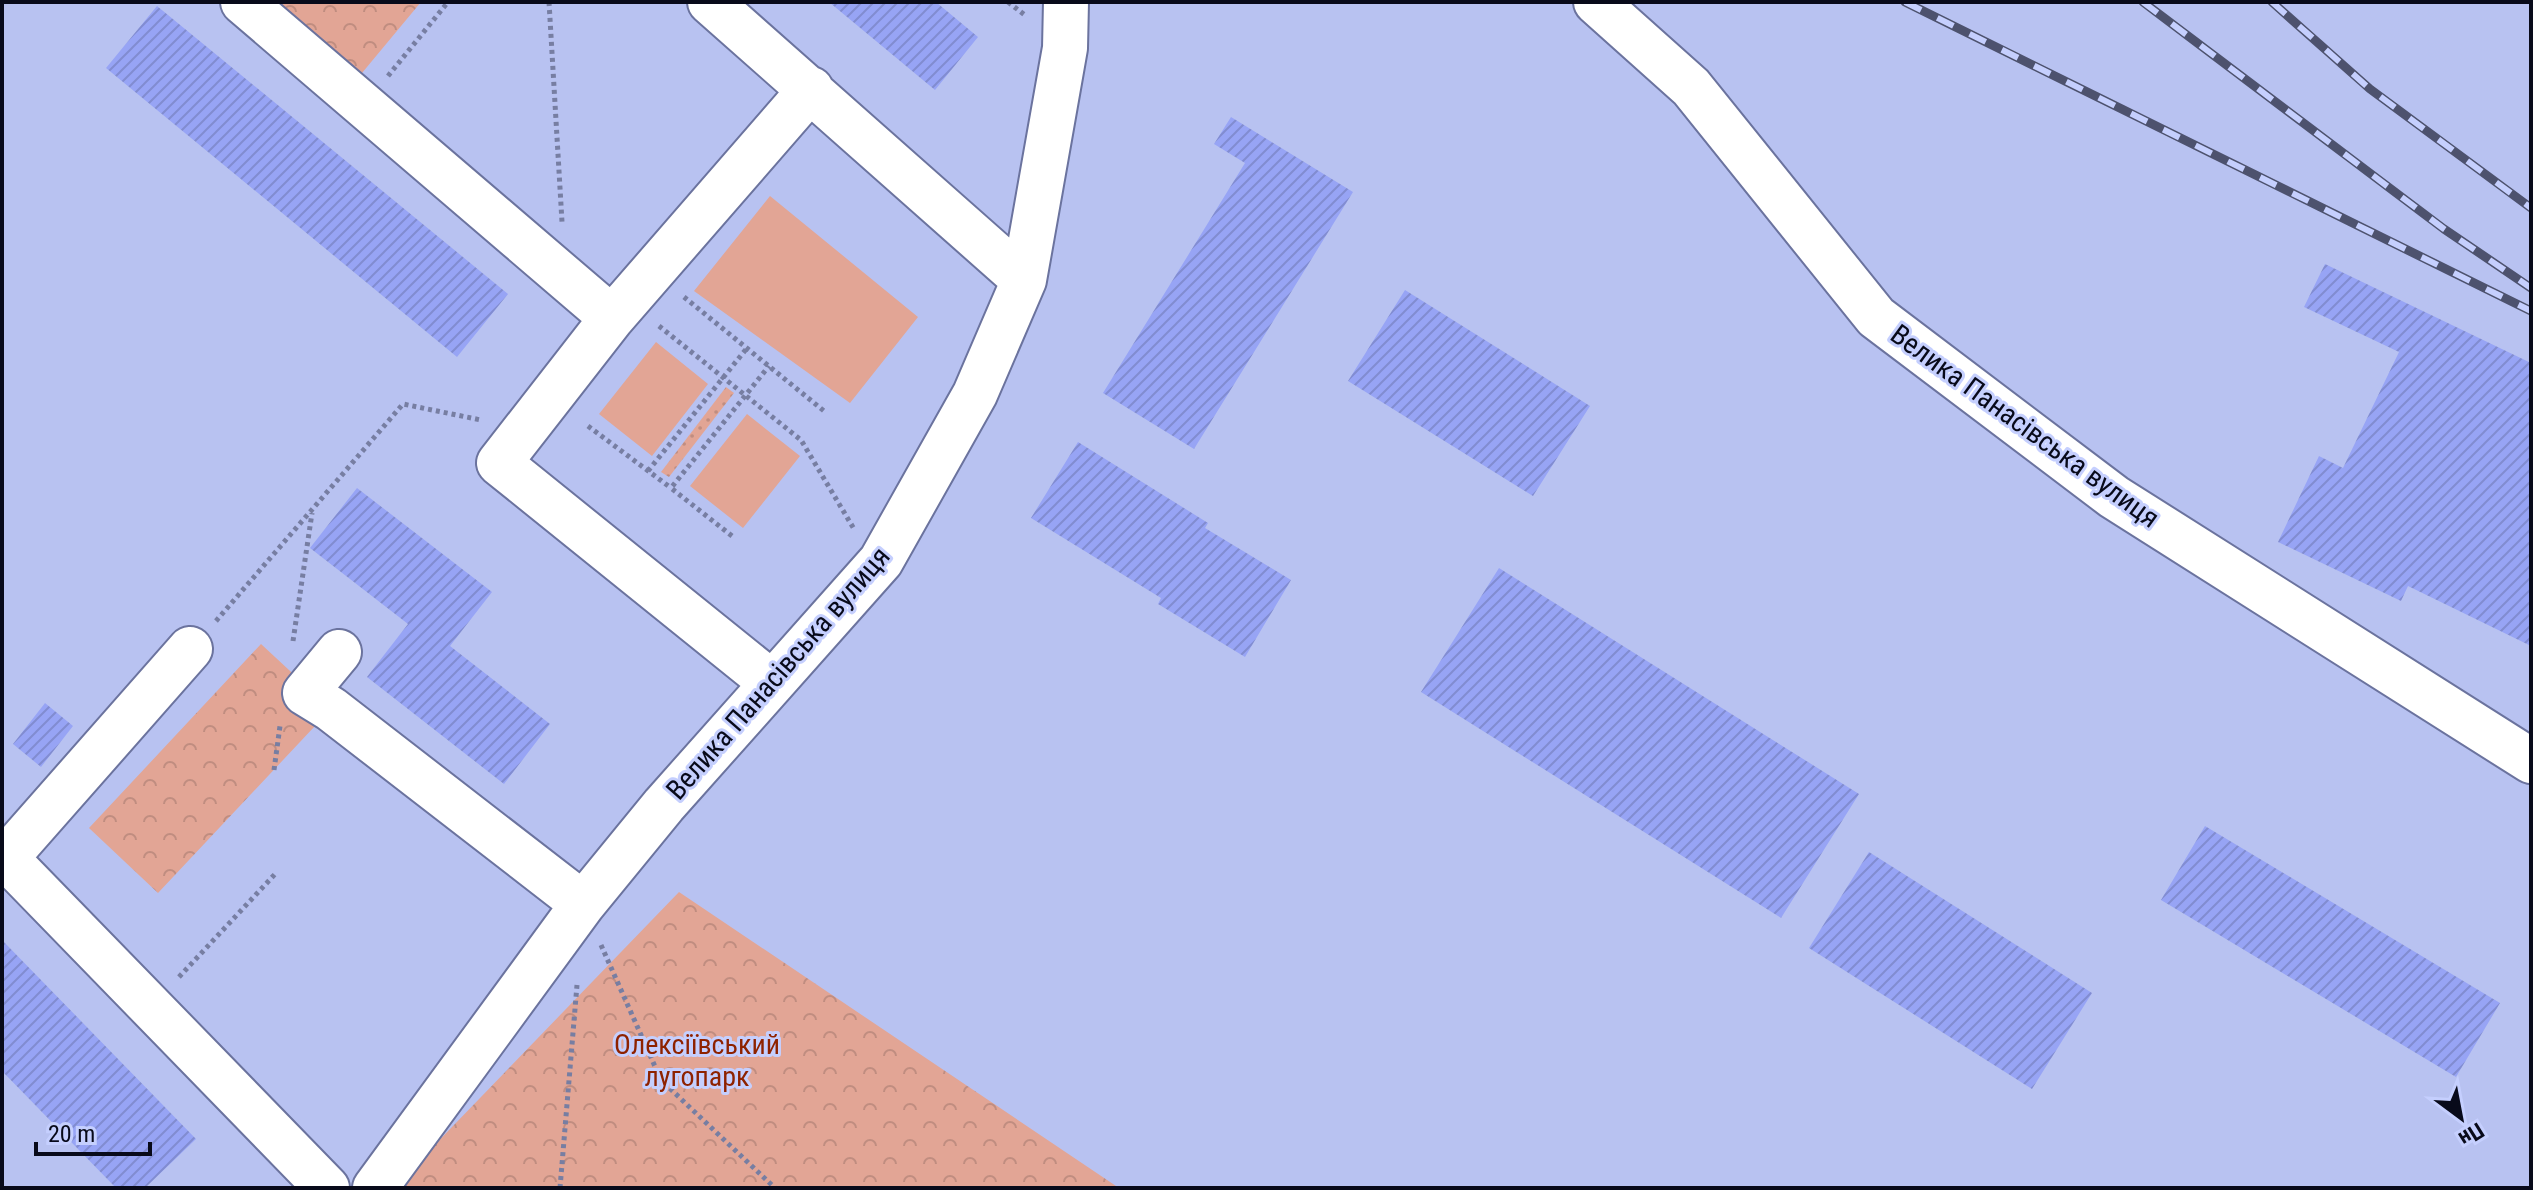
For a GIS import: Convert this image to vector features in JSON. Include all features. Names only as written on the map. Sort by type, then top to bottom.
[{"type":"street","points":[[243,2],[566,278],[630,297]]},
{"type":"street","points":[[710,2],[1024,280]]},
{"type":"street","name":"Велика Панасівська вулиця","points":[[375,1188],[583,904],[664,805],[876,566],[975,394],[1024,280],[1065,48],[1066,2]]},
{"type":"street","name":"Велика Панасівська вулиця","points":[[1596,2],[1691,87],[1876,317],[2114,497],[2531,761]]},
{"type":"street","points":[[772,683],[499,463],[630,297],[811,89]]},
{"type":"street","points":[[190,649],[4,856],[327,1188]]},
{"type":"street","points":[[339,652],[305,693],[331,709],[583,904]]},
{"type":"path","points":[[364,106],[448,2]]},
{"type":"path","points":[[549,2],[566,278]]},
{"type":"path","points":[[630,297],[747,348],[824,411]]},
{"type":"path","points":[[630,297],[801,440],[876,566]]},
{"type":"path","points":[[648,471],[747,348]]},
{"type":"path","points":[[671,488],[769,366]]},
{"type":"path","points":[[190,649],[403,404],[525,429]]},
{"type":"path","points":[[588,426],[732,536]]},
{"type":"path","points":[[151,1007],[277,872]]},
{"type":"path","points":[[583,904],[661,1080],[775,1188]]},
{"type":"path","points":[[560,1188],[577,983]]},
{"type":"green space","points":[[278,2],[421,2],[362,73]]},
{"type":"green space","points":[[770,196],[918,317],[850,403],[694,291]]},
{"type":"green space","points":[[656,342],[708,384],[652,456],[599,414]]},
{"type":"green space","points":[[726,387],[734,393],[669,477],[661,472]]},
{"type":"green space","points":[[747,414],[800,456],[743,528],[690,486]]},
{"type":"green space","points":[[261,644],[331,709],[158,893],[89,828]]},
{"type":"green space","name":"Олексіївський лугопарк","points":[[679,892],[1119,1188],[393,1188]]},
{"type":"building","points":[[829,2],[936,2],[978,37],[935,90]]},
{"type":"building","points":[[157,6],[508,294],[457,357],[106,68]]},
{"type":"building","points":[[1231,117],[1353,192],[1194,449],[1103,393],[1245,163],[1214,144]]},
{"type":"building","points":[[2325,264],[2531,363],[2531,646],[2408,586],[2401,601],[2278,542],[2319,456],[2343,468],[2399,352],[2304,307]]},
{"type":"building","points":[[1405,290],[1590,406],[1533,496],[1348,381]]},
{"type":"building","points":[[1078,442],[1208,523],[1205,528],[1291,580],[1245,657],[1158,604],[1161,598],[1031,518]]},
{"type":"building","points":[[357,488],[492,592],[450,646],[550,724],[504,784],[367,677],[408,624],[310,548]]},
{"type":"building","points":[[1499,568],[1859,794],[1781,918],[1421,692]]},
{"type":"building","points":[[45,703],[73,726],[41,767],[13,744]]},
{"type":"building","points":[[2205,826],[2500,1003],[2456,1077],[2161,900]]},
{"type":"building","points":[[1869,852],[2092,993],[2032,1089],[1809,948]]},
{"type":"building","points":[[2,940],[196,1139],[145,1188],[116,1188],[2,1071]]},
{"type":"railway","points":[[1905,2],[2531,311]]},
{"type":"railway","points":[[2143,2],[2444,229],[2531,288]]},
{"type":"railway","points":[[2272,2],[2370,89],[2531,208]]}]
